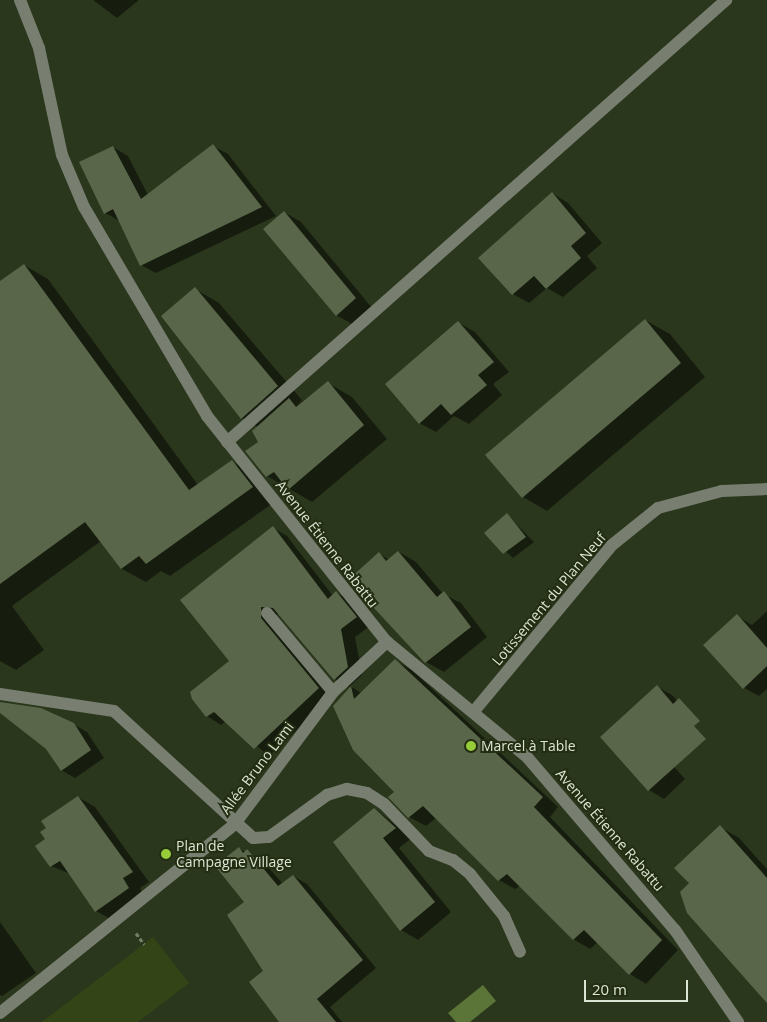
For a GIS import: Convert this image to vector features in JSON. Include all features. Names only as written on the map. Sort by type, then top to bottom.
[{"type":"street","name":"Avenue Étienne Rabattu","points":[[20,0],[39,48],[62,155],[84,207],[227,442],[387,642],[475,710],[528,757],[675,930],[738,1022]]},
{"type":"street","points":[[227,442],[726,0]]},
{"type":"street","name":"Lotissement du Plan Neuf","points":[[475,710],[612,545],[658,508],[722,491],[767,489]]},
{"type":"street","points":[[267,613],[332,692]]},
{"type":"street","name":"Allée Bruno Lami","points":[[0,1013],[234,825],[332,692],[387,642]]},
{"type":"street","points":[[0,694],[114,711],[234,825],[253,838],[269,838],[327,795],[347,789],[384,804],[428,851],[453,860],[470,874],[504,916],[520,952]]},
{"type":"shaded area","points":[[153,937],[189,983],[138,1022],[42,1022]]},
{"type":"shaded area","points":[[483,985],[496,1001],[470,1022],[456,1022],[448,1013]]},
{"type":"building","points":[[213,144],[262,207],[140,266],[113,209],[104,214],[79,162],[113,146],[141,199]]},
{"type":"building","points":[[552,192],[586,233],[571,246],[581,258],[546,289],[534,276],[512,295],[478,258]]},
{"type":"building","points":[[284,211],[356,298],[336,316],[263,229]]},
{"type":"building","points":[[24,264],[189,490],[232,460],[253,487],[146,564],[139,556],[121,569],[85,522],[0,584],[0,281]]},
{"type":"building","points":[[195,287],[278,386],[241,419],[161,316]]},
{"type":"building","points":[[645,319],[681,363],[522,498],[485,455]]},
{"type":"building","points":[[458,321],[494,362],[478,375],[487,385],[451,415],[441,404],[419,424],[385,384]]},
{"type":"building","points":[[328,381],[364,425],[288,490],[274,472],[266,477],[245,451],[258,442],[252,431],[289,398],[296,407]]},
{"type":"building","points":[[507,513],[526,537],[503,554],[484,533]]},
{"type":"building","points":[[273,526],[328,599],[336,591],[357,617],[341,629],[348,667],[334,680],[273,608],[261,607],[261,618],[319,688],[254,749],[214,712],[206,717],[192,699],[190,692],[229,661],[180,600]]},
{"type":"building","points":[[398,551],[437,597],[444,591],[471,627],[425,663],[348,580],[379,552],[386,561]]},
{"type":"building","points":[[737,614],[767,648],[767,666],[743,689],[703,645]]},
{"type":"building","points":[[395,659],[543,797],[534,807],[662,940],[629,975],[584,930],[573,940],[507,874],[498,881],[423,806],[408,818],[388,797],[394,792],[353,750],[333,706],[351,686],[354,699]]},
{"type":"building","points":[[657,685],[673,704],[679,698],[700,721],[694,726],[706,739],[648,791],[600,737]]},
{"type":"building","points":[[0,702],[41,708],[74,723],[91,750],[61,771],[46,749],[0,713]]},
{"type":"building","points":[[78,796],[133,872],[123,878],[129,888],[95,912],[60,861],[50,867],[35,846],[45,839],[40,832],[46,828],[41,821]]},
{"type":"building","points":[[374,808],[396,828],[383,838],[435,902],[400,931],[333,842]]},
{"type":"building","points":[[720,825],[767,878],[767,1003],[687,913],[680,892],[689,883],[674,868]]},
{"type":"building","points":[[239,847],[243,853],[247,849],[278,886],[293,875],[363,960],[317,999],[336,1022],[279,1022],[249,982],[263,971],[227,915],[244,902],[215,866]]},
{"type":"place","name":"Marcel à Table","points":[[471,746]]},
{"type":"place","name":"Plan de Campagne Village","points":[[166,854]]}]
